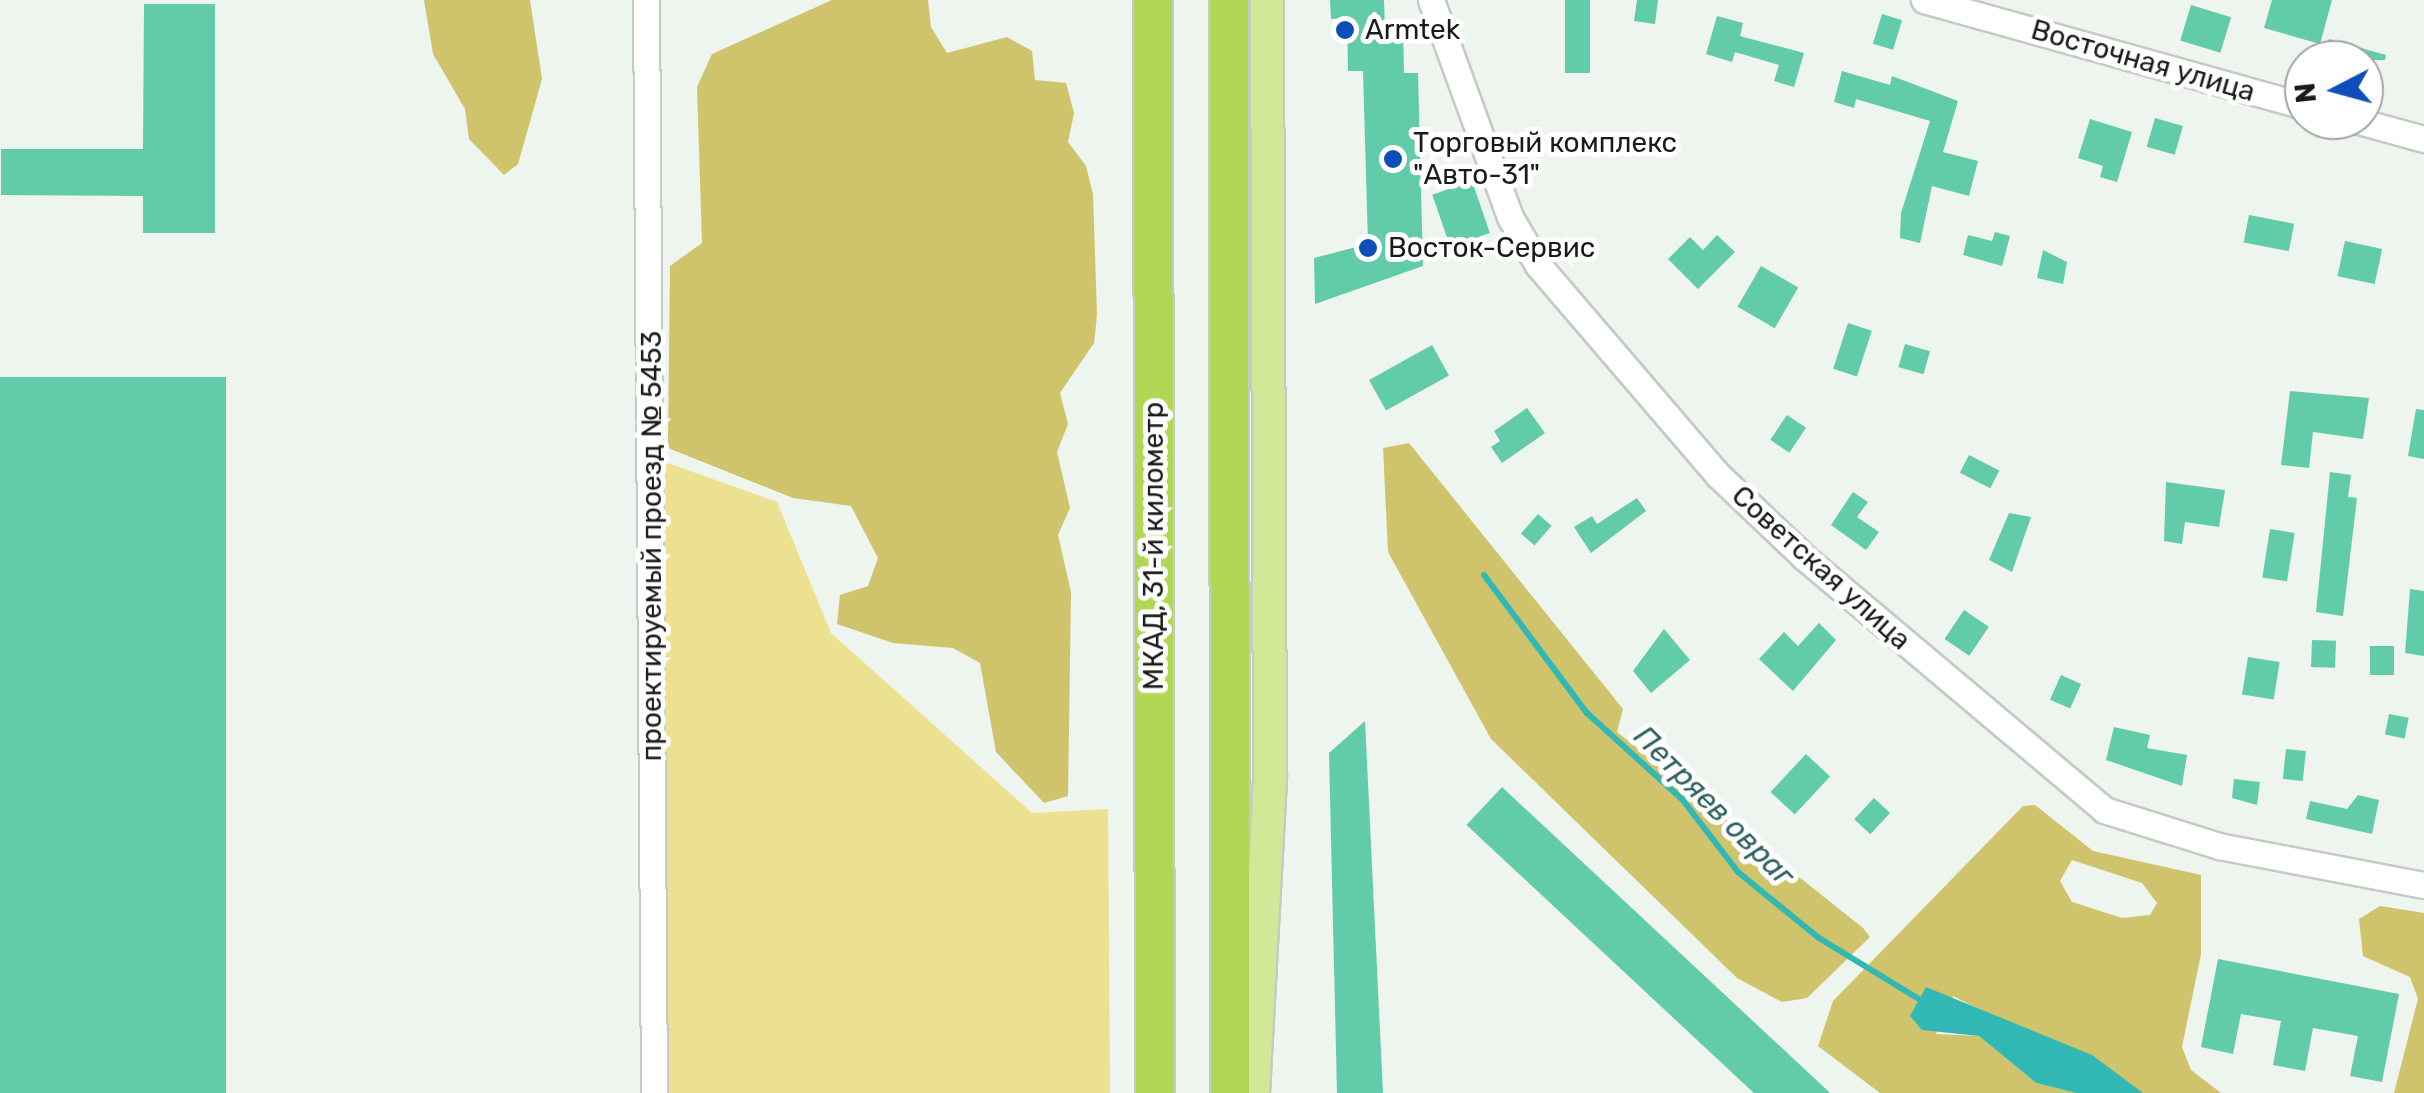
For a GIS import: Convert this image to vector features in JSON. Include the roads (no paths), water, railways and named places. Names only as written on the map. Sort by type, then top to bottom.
[{"type":"highway","name":"МКАД, 31-й километр","points":[[1153,0],[1155,1093]]},
{"type":"highway","points":[[1229,0],[1230,1093]]},
{"type":"main road","points":[[1253,1093],[1270,777],[1266,0]]},
{"type":"street","name":"проектируемый проезд № 5453","points":[[646,0],[654,1093]]},
{"type":"street","name":"Советская улица","points":[[1432,0],[1510,218],[1538,265],[1718,476],[1804,557],[2104,810],[2218,846],[2424,885]]},
{"type":"street","name":"Восточная улица","points":[[1924,0],[2284,100]]},
{"type":"street","points":[[2384,128],[2424,139]]},
{"type":"water","points":[[1926,987],[2092,1055],[2143,1093],[2076,1093],[2036,1083],[1979,1036],[1922,1030],[1910,1016]]},
{"type":"waterway","name":"Петряев овраг","points":[[1484,575],[1587,713],[1682,799],[1738,872],[1819,938],[1919,999]]},
{"type":"place","name":"Armtek","points":[[1345,30]]},
{"type":"place","name":"Торговый комплекс \"Авто-31\"","points":[[1393,159]]},
{"type":"place","name":"Восток-Сервис","points":[[1368,248]]}]
